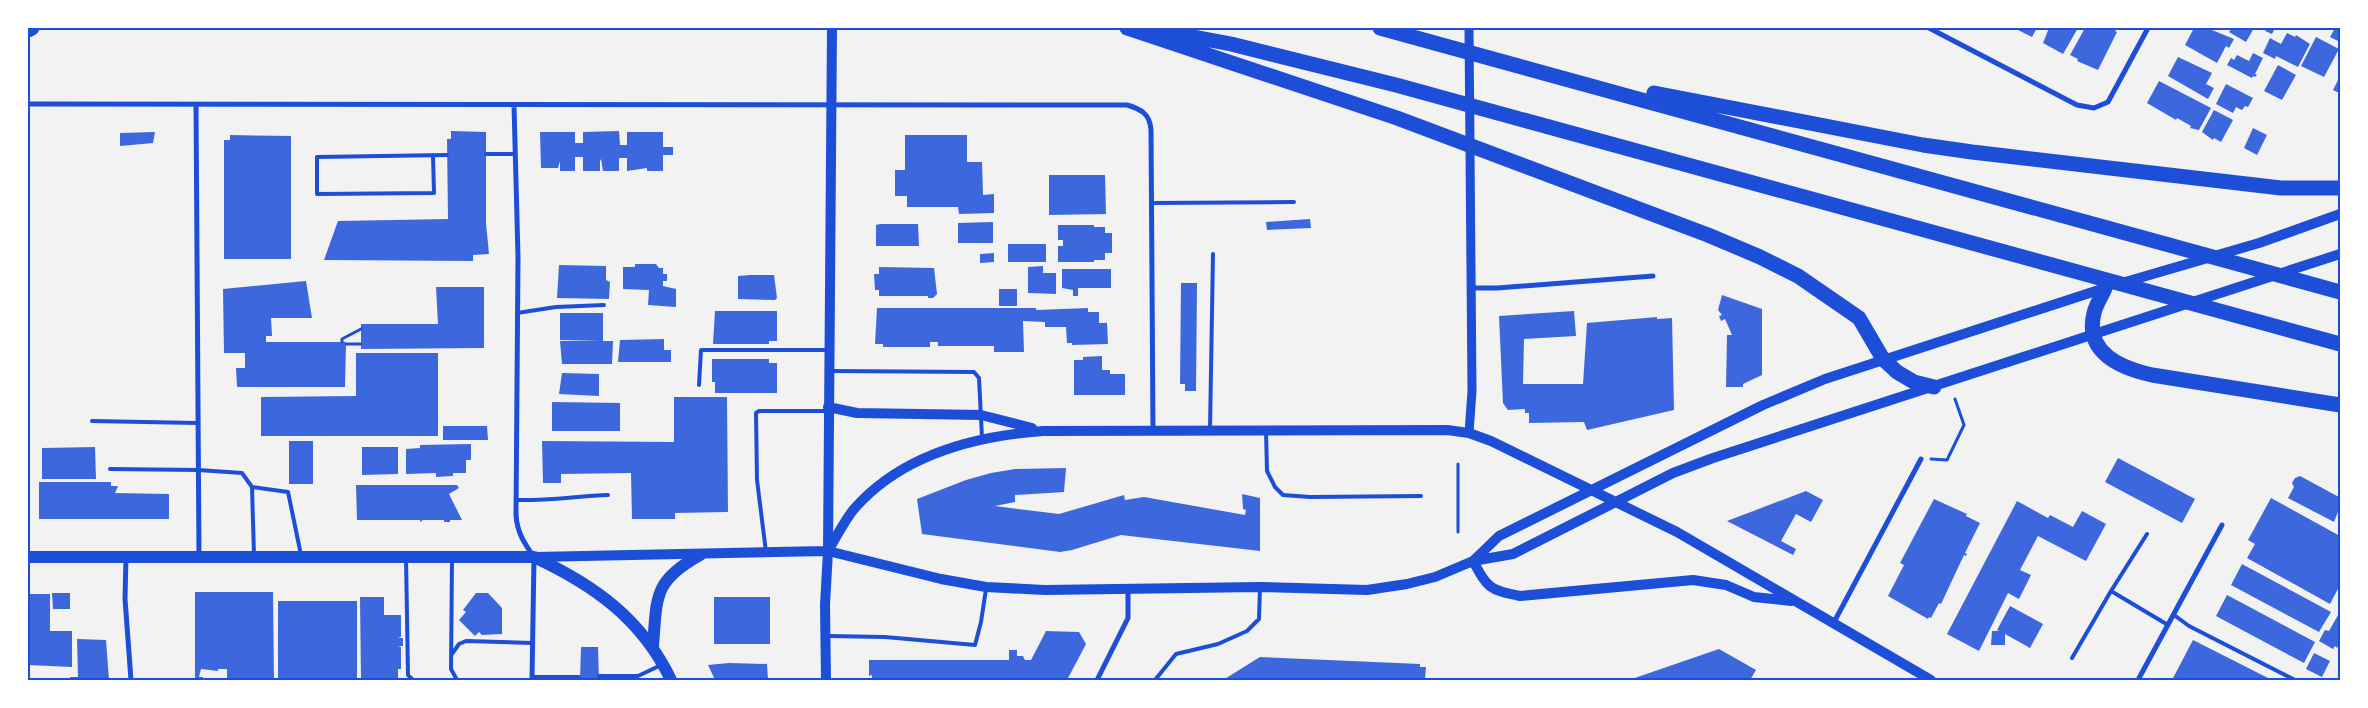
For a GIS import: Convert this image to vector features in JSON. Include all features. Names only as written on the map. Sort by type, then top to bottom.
[{"type":"highway","points":[[28,30],[32,28]]},
{"type":"highway","points":[[1127,28],[1397,118],[1708,235],[1760,257],[1798,276],[1859,318],[1883,359],[1897,372],[1914,382],[1934,387]]},
{"type":"highway","points":[[1146,28],[1268,52],[1396,84],[2340,344]]},
{"type":"highway","points":[[1380,28],[2340,292]]},
{"type":"highway","points":[[1543,72],[1923,145],[2281,188],[2340,188]]},
{"type":"highway","points":[[2105,288],[2094,311],[2092,324],[2094,334],[2102,351],[2114,362],[2132,370],[2340,405]]},
{"type":"main road","points":[[826,680],[833,103],[832,28]]},
{"type":"main road","points":[[1473,561],[1499,536],[1764,405],[1825,379],[2105,288],[2258,243],[2340,214]]},
{"type":"main road","points":[[28,557],[534,557],[828,551],[941,579],[986,587],[1044,590],[1260,587],[1367,590],[1407,584],[1435,577],[1473,561],[1512,554],[1673,473],[1713,458],[2340,254]]},
{"type":"main road","points":[[828,409],[858,413],[981,415],[1043,431]]},
{"type":"main road","points":[[828,551],[854,510],[885,481],[918,461],[949,448],[982,438],[1043,431],[1436,430],[1469,433],[1531,459],[1677,532],[1737,565],[1832,624],[1931,680]]},
{"type":"main road","points":[[653,646],[660,590],[671,574],[700,555]]},
{"type":"main road","points":[[534,557],[570,574],[605,598],[653,646],[671,680]]},
{"type":"main road","points":[[1473,561],[1486,584],[1498,592],[1520,596],[1693,580],[1726,585],[1754,597],[1794,601]]},
{"type":"street","points":[[1469,28],[1472,404],[1469,433]]},
{"type":"street","points":[[1929,28],[2076,105],[2094,108],[2108,102],[2148,28]]},
{"type":"street","points":[[28,104],[514,105],[833,103],[1126,105],[1145,113],[1150,122],[1151,130],[1153,432]]},
{"type":"street","points":[[196,104],[199,556]]},
{"type":"street","points":[[514,105],[517,313],[516,526],[522,541],[534,557],[532,679]]},
{"type":"street","points":[[1471,288],[1497,288],[1653,276]]},
{"type":"street","points":[[1832,624],[1920,458]]},
{"type":"street","points":[[2138,680],[2222,525]]},
{"type":"street","points":[[126,556],[125,599],[132,680]]},
{"type":"street","points":[[1097,680],[1128,618],[1128,590]]},
{"type":"lane","points":[[486,154],[515,154]]},
{"type":"lane","points":[[433,155],[434,193],[317,194],[317,157],[433,155],[447,155]]},
{"type":"lane","points":[[1152,203],[1294,202]]},
{"type":"lane","points":[[1210,431],[1213,254]]},
{"type":"lane","points":[[517,313],[556,307],[604,305]]},
{"type":"lane","points":[[699,385],[701,350],[829,350]]},
{"type":"lane","points":[[829,371],[974,372],[979,378],[982,438]]},
{"type":"lane","points":[[766,552],[757,480],[756,413],[759,411],[828,409]]},
{"type":"lane","points":[[92,422],[198,423]]},
{"type":"lane","points":[[1266,431],[1267,471],[1275,487],[1283,495],[1310,497],[1421,496]]},
{"type":"lane","points":[[110,469],[198,470],[242,473],[252,488],[254,556]]},
{"type":"lane","points":[[252,488],[288,492],[301,556]]},
{"type":"lane","points":[[516,500],[538,501],[566,496],[608,495]]},
{"type":"lane","points":[[2072,658],[2147,534]]},
{"type":"lane","points":[[406,556],[408,675],[413,680]]},
{"type":"lane","points":[[452,556],[451,670],[457,680]]},
{"type":"lane","points":[[826,636],[884,637],[975,645],[981,622],[986,587]]},
{"type":"lane","points":[[1155,680],[1176,654],[1218,644],[1247,632],[1259,619],[1260,587]]},
{"type":"lane","points":[[2111,591],[2168,625]]},
{"type":"lane","points":[[2174,615],[2189,626],[2295,680]]},
{"type":"lane","points":[[452,654],[459,644],[466,642],[532,643]]},
{"type":"lane","points":[[599,676],[624,679],[638,676],[663,664]]},
{"type":"lane","points":[[532,679],[572,679],[580,677]]},
{"type":"path","points":[[361,329],[342,339],[344,343],[361,344]]},
{"type":"path","points":[[1920,458],[1947,460],[1964,425],[1955,399]]},
{"type":"path","points":[[1458,464],[1458,532]]},
{"type":"building","points":[[2014,28],[2037,28],[2032,37]]},
{"type":"building","points":[[2049,28],[2078,28],[2063,54],[2043,43]]},
{"type":"building","points":[[2085,28],[2117,28],[2115,31],[2117,32],[2098,70],[2077,61],[2078,59],[2070,55]]},
{"type":"building","points":[[2194,28],[2207,28],[2234,39],[2229,48],[2226,46],[2217,63],[2185,45]]},
{"type":"building","points":[[2232,28],[2254,28],[2246,42],[2229,32]]},
{"type":"building","points":[[2267,28],[2275,28],[2272,34],[2265,31]]},
{"type":"building","points":[[2335,28],[2340,28],[2340,42],[2330,37]]},
{"type":"building","points":[[2287,33],[2295,37],[2296,35],[2310,44],[2298,67],[2276,56],[2275,59],[2263,53],[2270,38],[2281,44]]},
{"type":"building","points":[[2316,37],[2339,49],[2324,77],[2301,66]]},
{"type":"building","points":[[2253,53],[2263,58],[2255,77],[2253,76],[2252,78],[2227,65],[2231,58],[2234,60],[2237,55],[2249,61]]},
{"type":"building","points":[[2178,57],[2212,73],[2206,84],[2214,88],[2208,99],[2168,76]]},
{"type":"building","points":[[2278,65],[2296,75],[2282,100],[2264,91]]},
{"type":"building","points":[[2340,76],[2340,89],[2339,93],[2333,90]]},
{"type":"building","points":[[2159,81],[2211,108],[2199,130],[2190,128],[2191,126],[2177,118],[2176,120],[2147,103]]},
{"type":"building","points":[[2226,84],[2253,98],[2248,107],[2245,106],[2242,110],[2236,107],[2233,113],[2216,104]]},
{"type":"building","points":[[2214,110],[2233,120],[2221,142],[2214,138],[2213,140],[2202,132]]},
{"type":"building","points":[[2253,128],[2267,135],[2257,155],[2244,148]]},
{"type":"building","points":[[451,131],[486,132],[486,223],[489,254],[473,255],[473,261],[324,260],[338,221],[448,219],[447,139],[451,139]]},
{"type":"building","points":[[619,131],[620,145],[627,145],[627,132],[663,132],[663,147],[673,147],[673,155],[663,155],[663,171],[647,171],[647,168],[627,171],[627,158],[619,158],[619,171],[603,171],[601,159],[600,171],[583,171],[583,157],[575,157],[575,171],[560,171],[560,161],[558,168],[541,168],[540,132],[575,132],[575,143],[583,143],[583,132]]},
{"type":"building","points":[[155,132],[153,143],[120,146],[120,133]]},
{"type":"building","points":[[230,135],[291,136],[291,259],[224,259],[224,140],[230,140]]},
{"type":"building","points":[[905,135],[967,135],[967,162],[982,162],[983,195],[994,194],[994,213],[959,214],[958,207],[907,207],[907,196],[895,196],[895,170],[905,170]]},
{"type":"building","points":[[1049,175],[1105,175],[1106,214],[1049,215]]},
{"type":"building","points":[[1310,219],[1311,228],[1267,230],[1266,222]]},
{"type":"building","points":[[993,222],[993,243],[958,243],[958,223]]},
{"type":"building","points":[[918,224],[919,246],[876,246],[876,225]]},
{"type":"building","points":[[1058,225],[1094,225],[1094,227],[1105,227],[1105,233],[1112,233],[1112,253],[1105,253],[1105,260],[1094,260],[1094,262],[1058,262],[1058,246],[1063,246],[1063,240],[1058,240]]},
{"type":"building","points":[[1008,244],[1046,244],[1046,262],[1008,262]]},
{"type":"building","points":[[994,253],[994,262],[980,263],[980,254]]},
{"type":"building","points":[[635,264],[656,264],[659,268],[663,268],[663,274],[667,274],[667,281],[663,281],[663,286],[676,289],[676,307],[648,305],[649,290],[623,289],[623,267],[635,267]]},
{"type":"building","points":[[559,265],[606,266],[606,280],[610,282],[609,299],[557,298]]},
{"type":"building","points":[[1043,266],[1043,273],[1056,273],[1056,294],[1028,293],[1028,267]]},
{"type":"building","points":[[879,267],[934,268],[937,294],[933,298],[928,298],[928,296],[879,296],[879,290],[875,290],[874,274],[879,274]]},
{"type":"building","points":[[1062,269],[1111,269],[1111,288],[1078,288],[1078,296],[1073,296],[1073,290],[1062,288]]},
{"type":"building","points":[[774,275],[777,298],[775,300],[738,299],[738,276]]},
{"type":"building","points":[[306,281],[312,318],[271,318],[272,336],[266,336],[266,342],[346,342],[345,387],[237,387],[236,368],[245,368],[245,353],[224,353],[223,289]]},
{"type":"building","points":[[1181,283],[1197,283],[1196,391],[1185,391],[1185,384],[1180,384]]},
{"type":"building","points":[[436,287],[484,287],[484,348],[361,349],[361,324],[438,324]]},
{"type":"building","points":[[999,289],[1017,289],[1017,306],[999,306]]},
{"type":"building","points":[[1722,295],[1762,309],[1762,375],[1743,384],[1743,387],[1726,387],[1727,335],[1732,335],[1725,319],[1721,321],[1719,316],[1722,315],[1718,310]]},
{"type":"building","points":[[877,308],[1036,308],[1036,310],[1088,308],[1088,312],[1099,312],[1099,323],[1107,323],[1108,344],[1072,345],[1072,343],[1067,343],[1066,327],[1045,327],[1045,322],[1023,321],[1024,352],[994,352],[994,346],[938,346],[938,342],[930,342],[930,347],[883,347],[883,344],[875,344]]},
{"type":"building","points":[[715,311],[777,311],[777,341],[769,341],[769,344],[713,344]]},
{"type":"building","points":[[1574,311],[1576,336],[1524,339],[1523,384],[1583,384],[1587,323],[1657,317],[1657,319],[1672,318],[1674,410],[1587,430],[1584,422],[1529,423],[1529,413],[1525,413],[1525,409],[1508,410],[1503,403],[1499,316]]},
{"type":"building","points":[[560,313],[603,313],[603,341],[613,341],[612,364],[562,364],[560,341],[601,340],[560,340]]},
{"type":"building","points":[[664,339],[664,350],[671,350],[671,362],[618,362],[620,340]]},
{"type":"building","points":[[356,353],[438,353],[438,436],[261,436],[261,397],[356,396]]},
{"type":"building","points":[[1102,356],[1102,370],[1110,370],[1110,374],[1125,374],[1125,395],[1074,395],[1074,360],[1083,360],[1083,357]]},
{"type":"building","points":[[712,359],[769,359],[769,363],[777,363],[777,393],[715,393],[715,382],[712,382]]},
{"type":"building","points":[[562,373],[599,374],[599,396],[559,394]]},
{"type":"building","points":[[28,374],[30,374],[30,440],[28,440]]},
{"type":"building","points":[[674,397],[727,397],[728,512],[675,513],[675,519],[632,519],[631,473],[561,474],[561,483],[543,483],[542,441],[674,442]]},
{"type":"building","points":[[552,402],[620,403],[620,431],[552,431]]},
{"type":"building","points":[[443,426],[487,426],[488,440],[443,440]]},
{"type":"building","points":[[289,441],[313,441],[313,484],[289,484]]},
{"type":"building","points":[[471,444],[471,460],[466,460],[466,473],[453,473],[453,476],[436,477],[436,473],[406,474],[406,449],[420,448],[420,445]]},
{"type":"building","points":[[95,447],[96,479],[42,479],[42,448]]},
{"type":"building","points":[[362,447],[398,447],[398,474],[362,475]]},
{"type":"building","points":[[2118,458],[2195,499],[2182,523],[2105,482]]},
{"type":"building","points":[[1066,468],[1064,492],[1015,495],[1015,502],[995,506],[1059,514],[1124,495],[1125,500],[1144,497],[1245,515],[1246,510],[1243,509],[1242,494],[1260,498],[1260,551],[1121,535],[1060,552],[922,534],[917,499],[966,480],[991,473],[1015,469]]},
{"type":"building","points":[[2300,476],[2339,497],[2340,507],[2334,522],[2288,498],[2294,487],[2292,483],[2295,478]]},
{"type":"building","points":[[39,482],[111,482],[111,486],[118,486],[115,493],[169,494],[169,519],[39,519]]},
{"type":"building","points":[[356,485],[457,485],[459,488],[449,494],[462,520],[444,522],[444,520],[423,520],[420,522],[420,520],[357,520]]},
{"type":"building","points":[[1806,491],[1823,500],[1811,522],[1796,514],[1781,541],[1796,549],[1793,555],[1727,521]]},
{"type":"building","points":[[2271,498],[2340,536],[2340,585],[2330,604],[2247,558],[2255,544],[2248,540]]},
{"type":"building","points":[[1934,499],[1967,514],[1966,516],[1980,523],[1965,553],[1967,554],[1966,556],[1964,555],[1941,604],[1939,603],[1931,618],[1929,617],[1928,619],[1888,596],[1904,565],[1900,563]]},
{"type":"building","points":[[2017,501],[2048,518],[2050,515],[2073,527],[2082,511],[2106,524],[2086,561],[2038,536],[2020,570],[2031,575],[2019,599],[2008,593],[1979,651],[1947,634]]},
{"type":"building","points":[[2242,564],[2331,612],[2319,632],[2231,585]]},
{"type":"building","points":[[195,592],[273,592],[274,680],[227,680],[227,669],[218,669],[218,671],[201,669],[199,677],[203,677],[203,680],[195,680]]},
{"type":"building","points":[[52,593],[70,593],[70,609],[53,609]]},
{"type":"building","points":[[476,593],[488,593],[502,608],[502,634],[482,635],[479,632],[475,636],[459,620],[466,612],[463,610]]},
{"type":"building","points":[[28,594],[50,594],[50,631],[72,631],[72,667],[28,665]]},
{"type":"building","points":[[2227,595],[2315,642],[2304,663],[2216,616]]},
{"type":"building","points":[[360,597],[384,597],[384,615],[401,615],[401,637],[398,638],[403,638],[403,646],[398,646],[401,647],[401,669],[398,669],[398,680],[361,680]]},
{"type":"building","points":[[714,597],[770,597],[770,644],[714,644]]},
{"type":"building","points":[[278,601],[357,601],[357,680],[278,680]]},
{"type":"building","points":[[2010,606],[2043,624],[2030,648],[2005,634],[2005,645],[1991,645],[1992,631],[1999,631],[1997,630]]},
{"type":"building","points":[[2338,615],[2340,616],[2340,642],[2337,648],[2335,646],[2333,649],[2319,641],[2325,630],[2329,631]]},
{"type":"building","points":[[1046,631],[1079,632],[1086,644],[1067,680],[872,680],[872,675],[869,676],[869,660],[1009,660],[1009,650],[1017,650],[1017,656],[1023,656],[1025,660],[1031,660]]},
{"type":"building","points":[[77,639],[106,640],[109,680],[70,680],[70,677],[78,677]]},
{"type":"building","points":[[2193,640],[2272,680],[2172,680]]},
{"type":"building","points":[[581,647],[598,647],[599,680],[580,680]]},
{"type":"building","points":[[1719,649],[1756,670],[1750,680],[1629,680]]},
{"type":"building","points":[[2314,653],[2330,661],[2322,677],[2306,669]]},
{"type":"building","points":[[1260,657],[1420,664],[1420,667],[1426,667],[1425,679],[1223,680]]},
{"type":"building","points":[[729,663],[767,664],[768,680],[715,680],[708,665]]}]
